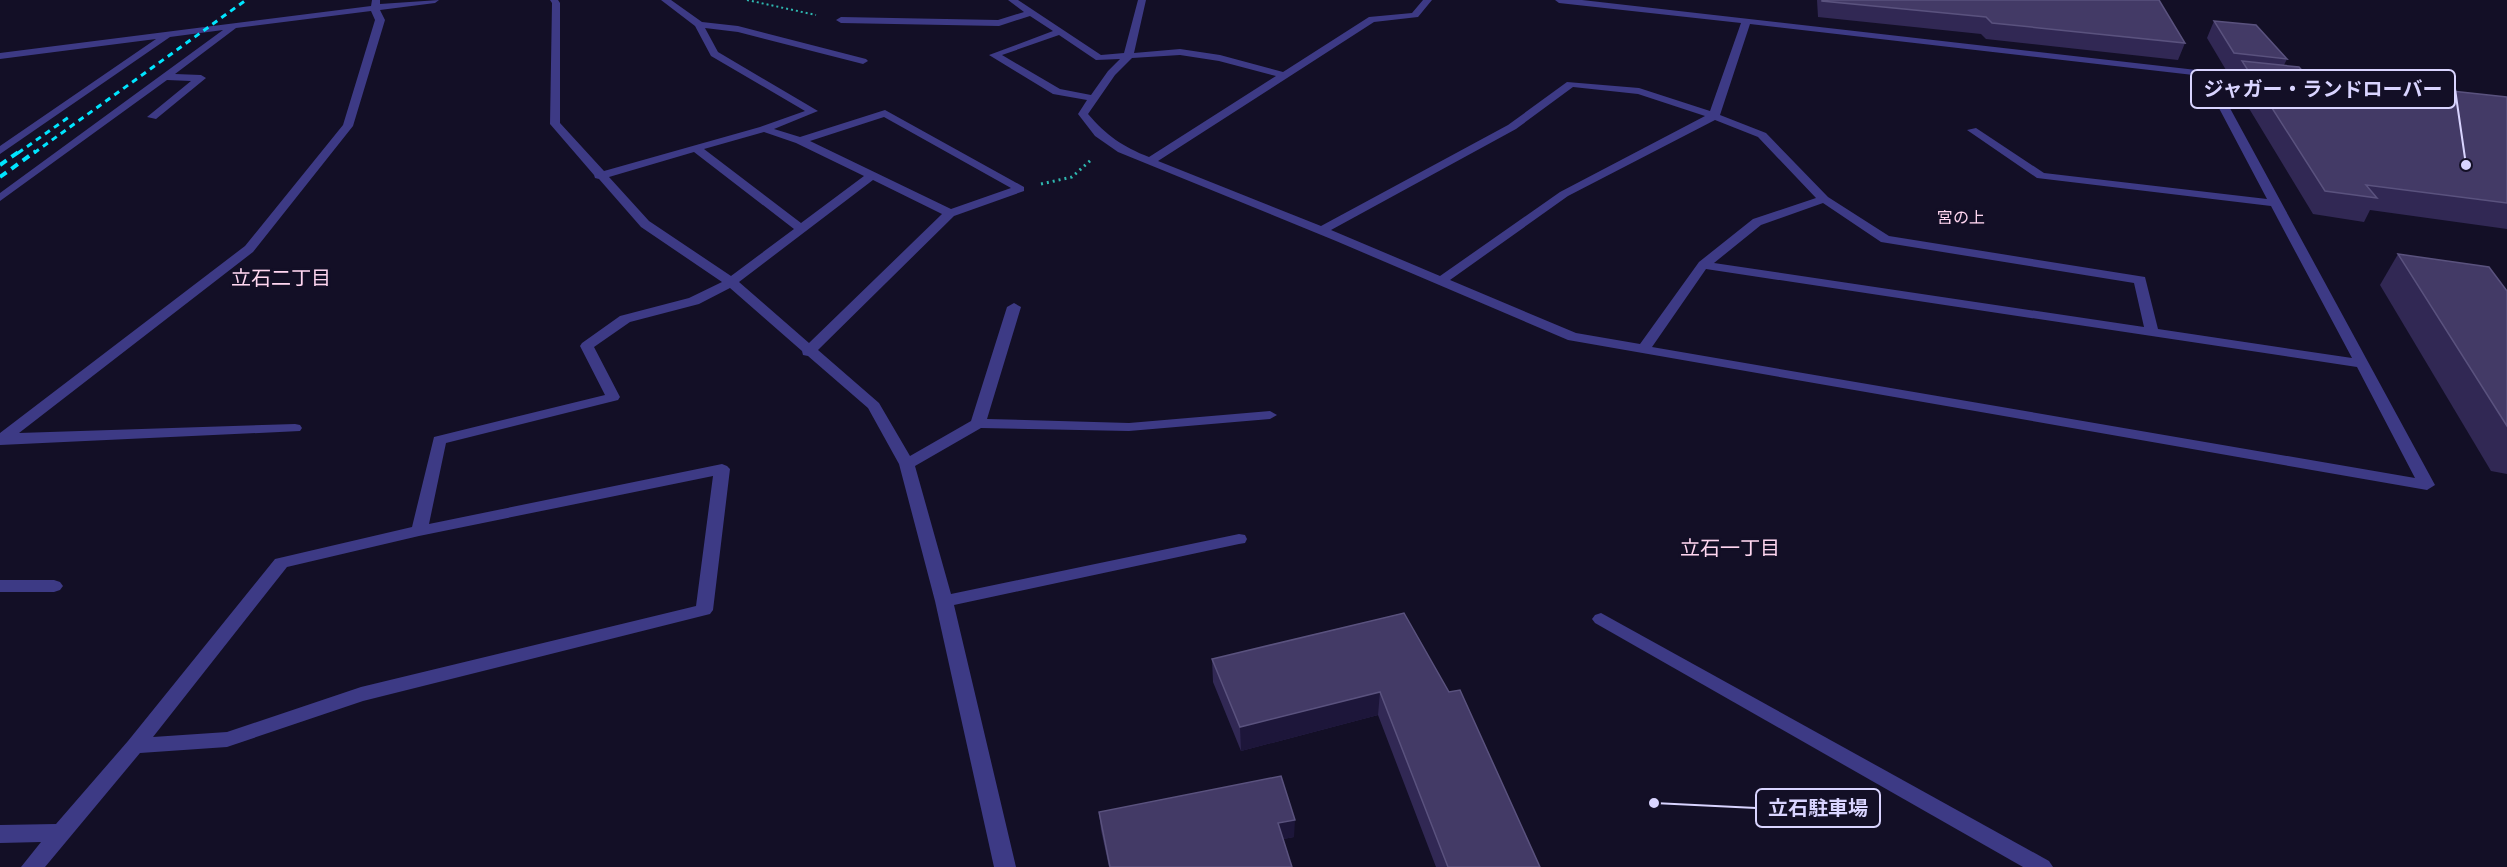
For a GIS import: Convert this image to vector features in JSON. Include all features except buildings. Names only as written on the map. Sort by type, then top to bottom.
[{"type":"street","points":[[0,56],[235,26],[375,4],[435,0]]},
{"type":"street","points":[[554,0],[556,3],[555,124],[599,176],[645,224],[731,282],[808,352],[874,406],[907,464],[944,602],[1005,867]]},
{"type":"street","points":[[665,0],[699,24],[738,29],[863,61]]},
{"type":"street","points":[[1012,0],[1099,58],[1180,52],[1220,58],[1284,75]]},
{"type":"street","points":[[1142,0],[1128,57],[1111,73],[1083,114],[1099,134],[1150,161],[1322,230],[1573,337],[1643,351],[2427,485],[2206,74]]},
{"type":"street","points":[[1150,161],[1372,19],[1415,15],[1428,0]]},
{"type":"street","points":[[1559,0],[2264,80]]},
{"type":"street","points":[[2,439],[249,249],[348,126],[380,20],[375,4]]},
{"type":"street","points":[[840,20],[999,22],[1031,13]]},
{"type":"street","points":[[1441,281],[1564,194],[1714,116],[1746,22]]},
{"type":"street","points":[[599,176],[698,150],[813,111],[714,54],[699,24]]},
{"type":"street","points":[[0,198],[235,26]]},
{"type":"street","points":[[1059,32],[994,55],[1057,92],[1093,98]]},
{"type":"street","points":[[0,151],[168,34]]},
{"type":"street","points":[[152,117],[201,78],[165,77]]},
{"type":"street","points":[[1322,230],[1512,127],[1571,84],[1639,91],[1762,135],[1824,199],[1885,239],[2140,280],[2152,333]]},
{"type":"street","points":[[800,141],[885,113],[1020,189]]},
{"type":"street","points":[[764,129],[800,141],[950,213]]},
{"type":"street","points":[[1972,130],[2041,176],[2276,203]]},
{"type":"street","points":[[698,150],[800,228]]},
{"type":"street","points":[[419,531],[440,440],[613,397],[587,346],[625,319],[694,301],[731,282],[871,176]]},
{"type":"street","points":[[808,352],[950,213],[1020,189]]},
{"type":"street","points":[[1643,351],[1703,265],[1756,222],[1824,199]]},
{"type":"street","points":[[1703,265],[2362,364]]},
{"type":"street","points":[[978,423],[1014,307]]},
{"type":"street","points":[[907,464],[978,423],[1129,427],[1270,415]]},
{"type":"street","points":[[2,439],[295,428]]},
{"type":"street","points":[[32,867],[135,746],[282,563],[419,531],[722,469],[704,610],[361,694],[227,740],[135,746]]},
{"type":"street","points":[[944,602],[1239,539]]},
{"type":"street","points":[[0,586],[54,586]]},
{"type":"street","points":[[1601,619],[2042,867]]},
{"type":"street","points":[[0,834],[60,833]]},
{"type":"path","points":[[747,0],[840,20]]},
{"type":"path","points":[[1020,189],[1072,177],[1111,142]]},
{"type":"railway","points":[[34,153],[246,0]]},
{"type":"railway","points":[[18,153],[69,117]]},
{"type":"railway","points":[[0,165],[20,151]]},
{"type":"railway","points":[[0,177],[36,151]]},
{"type":"place","name":"ジャガー・ランドローバー","points":[[2466,165]]},
{"type":"place","name":"立石駐車場","points":[[1654,803]]},
{"type":"district","name":"宮の上","points":[[1961,217]]},
{"type":"district","name":"立石二丁目","points":[[281,278]]},
{"type":"district","name":"立石一丁目","points":[[1730,548]]}]
